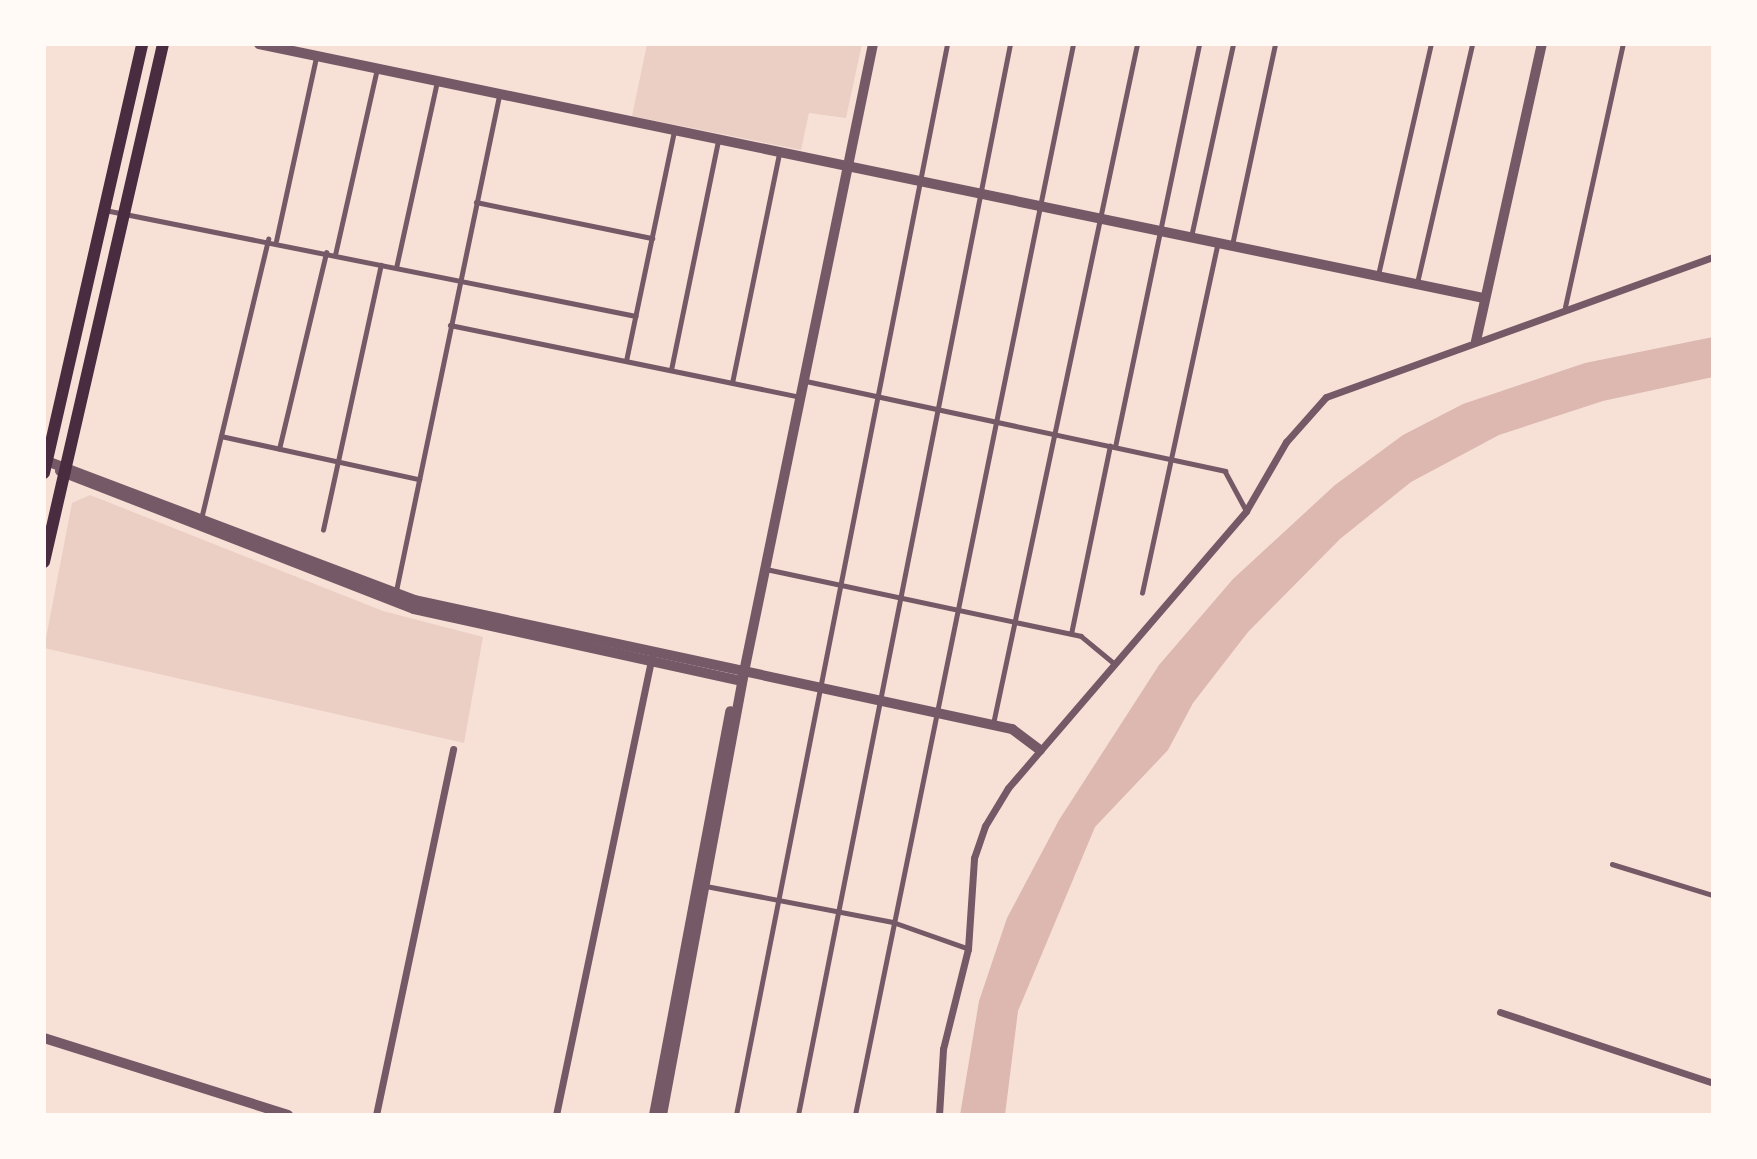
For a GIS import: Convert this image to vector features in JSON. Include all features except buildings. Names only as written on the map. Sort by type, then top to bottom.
[{"type":"main road","points":[[45,465],[142,44]]},
{"type":"main road","points":[[44,562],[163,44]]},
{"type":"street","points":[[259,44],[1483,298]]},
{"type":"street","points":[[654,1115],[740,676],[766,569],[873,44]]},
{"type":"street","points":[[1476,341],[1483,298],[1542,44]]},
{"type":"street","points":[[939,1115],[943,1049],[968,948],[970,887],[985,826],[1040,750],[1246,511],[1286,442],[1326,397],[1565,307],[1713,257]]},
{"type":"street","points":[[45,465],[66,469],[395,598],[740,676],[817,688],[1012,729],[1040,750]]},
{"type":"street","points":[[556,1115],[652,657]]},
{"type":"street","points":[[662,1115],[706,886],[740,676]]},
{"type":"street","points":[[376,1115],[453,749]]},
{"type":"street","points":[[1500,1012],[1713,1083]]},
{"type":"street","points":[[44,1038],[288,1115]]},
{"type":"street","points":[[44,1045],[264,1115]]},
{"type":"lane","points":[[736,1115],[817,688],[947,44]]},
{"type":"lane","points":[[798,1115],[835,911],[1010,44]]},
{"type":"lane","points":[[855,1115],[934,713],[1073,44]]},
{"type":"lane","points":[[993,725],[1137,44]]},
{"type":"lane","points":[[1071,634],[1199,44]]},
{"type":"lane","points":[[1191,237],[1233,44]]},
{"type":"lane","points":[[1232,246],[1275,44]]},
{"type":"lane","points":[[1378,276],[1432,44]]},
{"type":"lane","points":[[1417,284],[1472,44]]},
{"type":"lane","points":[[1565,307],[1623,44]]},
{"type":"lane","points":[[276,241],[316,56]]},
{"type":"lane","points":[[335,255],[377,68]]},
{"type":"lane","points":[[396,268],[437,81]]},
{"type":"lane","points":[[395,598],[499,94]]},
{"type":"lane","points":[[626,361],[674,130]]},
{"type":"lane","points":[[671,370],[719,139]]},
{"type":"lane","points":[[732,383],[780,152]]},
{"type":"lane","points":[[476,202],[652,238]]},
{"type":"lane","points":[[105,210],[268,239],[381,265],[636,316]]},
{"type":"lane","points":[[201,522],[268,239]]},
{"type":"lane","points":[[1142,593],[1217,243]]},
{"type":"lane","points":[[279,449],[326,253]]},
{"type":"lane","points":[[323,530],[381,265]]},
{"type":"lane","points":[[450,326],[801,397]]},
{"type":"lane","points":[[804,380],[1225,471],[1246,511]]},
{"type":"lane","points":[[221,436],[419,479]]},
{"type":"lane","points":[[766,569],[1071,634],[1115,664]]},
{"type":"lane","points":[[1612,864],[1713,895]]},
{"type":"lane","points":[[706,886],[892,922],[968,948]]},
{"type":"shaded area","points":[[647,44],[862,44],[846,118],[809,113],[801,150],[632,116]]},
{"type":"shaded area","points":[[1713,337],[1713,377],[1603,401],[1499,435],[1411,482],[1340,539],[1248,632],[1193,703],[1168,750],[1095,827],[1018,1011],[1005,1115],[960,1115],[979,1001],[1007,918],[1059,820],[1159,665],[1233,579],[1335,485],[1403,435],[1463,404],[1585,363]]},
{"type":"shaded area","points":[[90,495],[383,611],[483,637],[464,743],[44,648],[72,503]]}]
